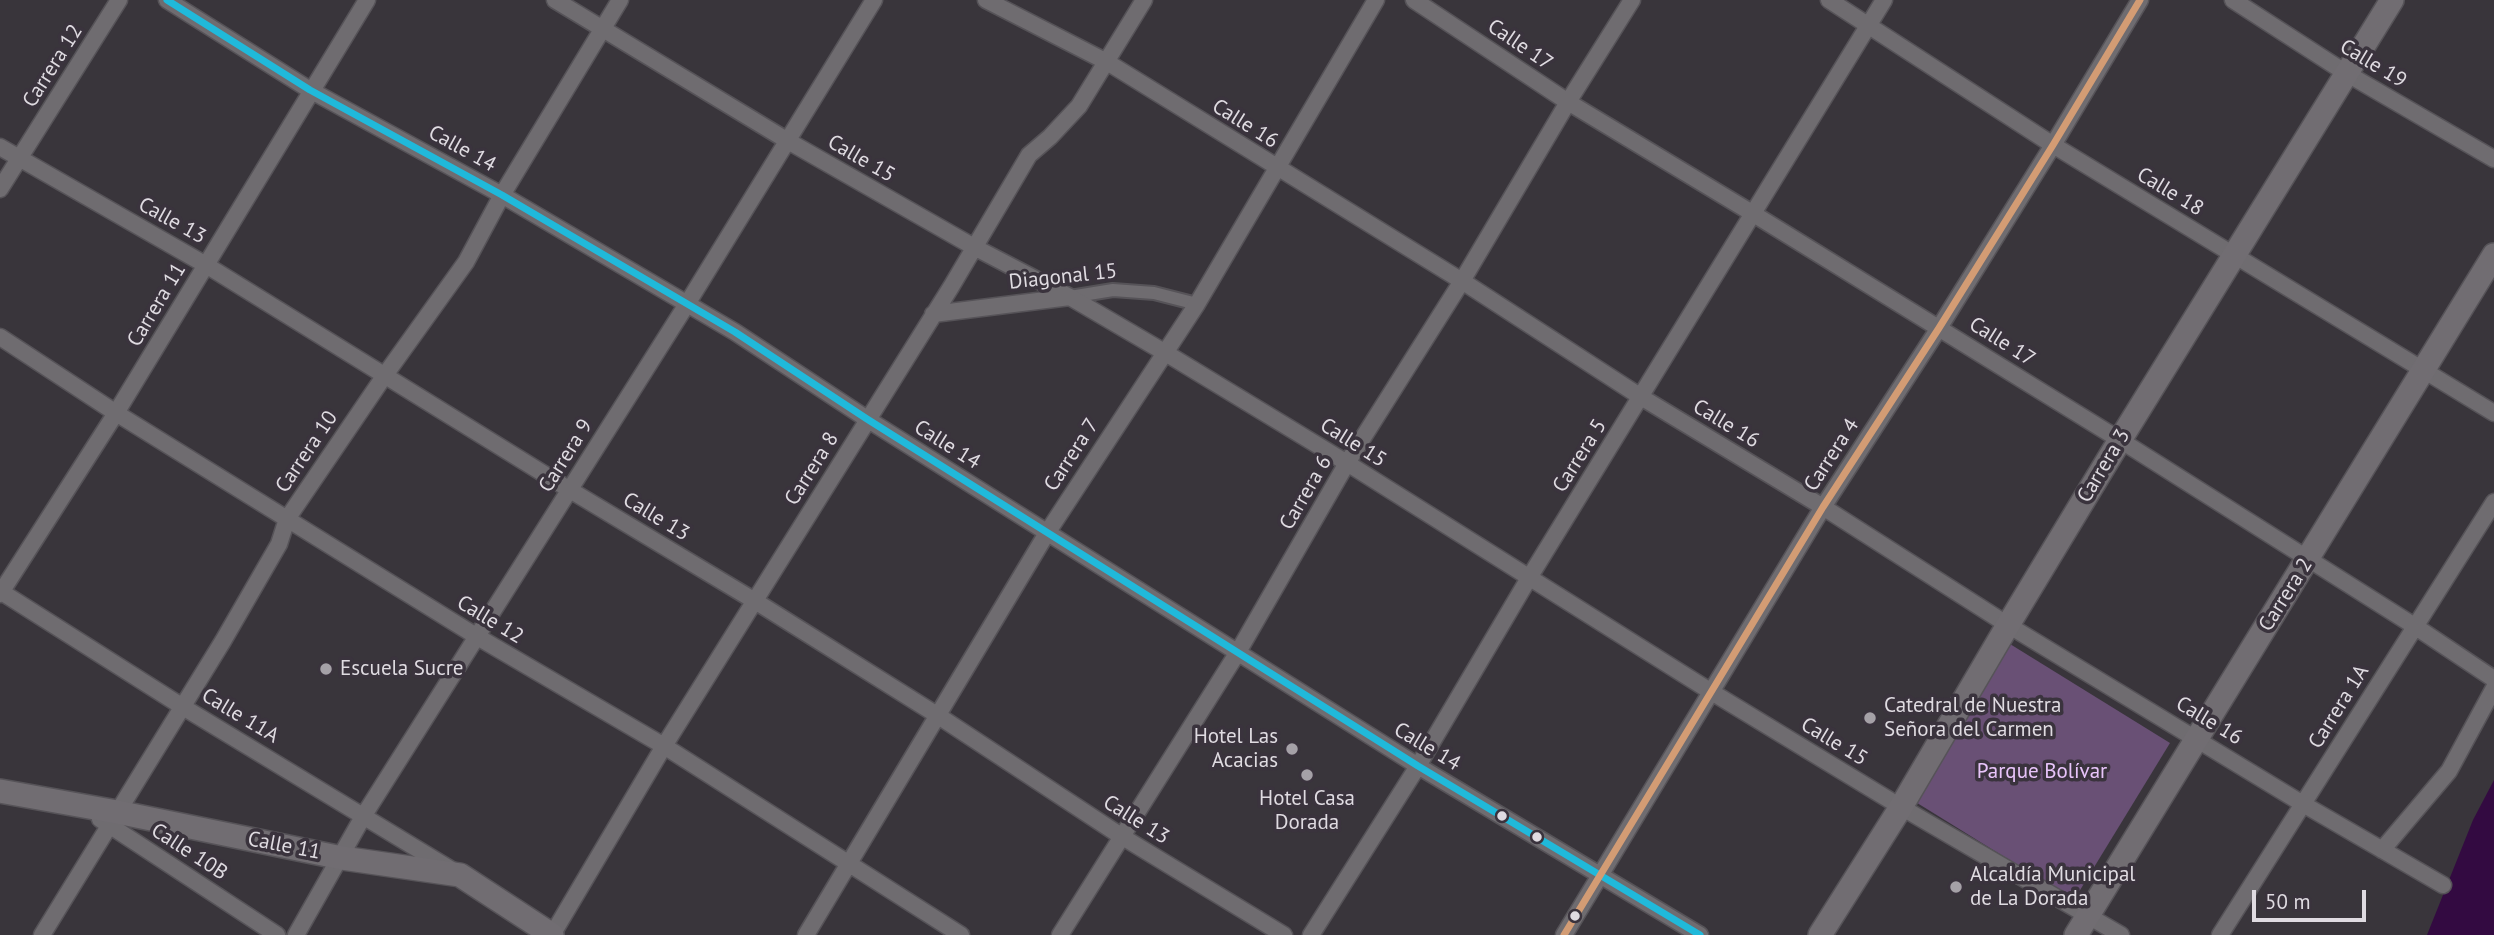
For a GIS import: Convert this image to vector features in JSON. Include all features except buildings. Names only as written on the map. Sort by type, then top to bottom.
[{"type":"main road","name":"Carrera 3","points":[[1820,935],[1902,807],[2120,440],[2392,0]]},
{"type":"main road","name":"Carrera 2","points":[[2076,935],[2494,255]]},
{"type":"main road","name":"Calle 11","points":[[0,791],[78,805],[113,818],[342,858],[460,875],[552,935]]},
{"type":"street","name":"Carrera 12","points":[[0,189],[119,0]]},
{"type":"street","name":"Calle 14","points":[[167,0],[310,90],[502,195],[735,332],[867,419],[1418,766],[1700,935]]},
{"type":"street","name":"Carrera 11","points":[[0,592],[116,412],[367,0]]},
{"type":"street","name":"Calle 15","points":[[555,0],[788,141],[1164,352],[1347,463],[1710,691],[2121,935]]},
{"type":"street","name":"Carrera 10","points":[[42,935],[183,707],[279,544],[287,519],[466,262],[502,195],[620,0]]},
{"type":"street","name":"Carrera 9","points":[[296,935],[364,815],[687,303],[873,0]]},
{"type":"street","name":"Calle 16","points":[[986,0],[1107,62],[1462,281],[1641,397],[1823,507],[2008,625],[2197,737],[2303,804],[2443,885]]},
{"type":"street","name":"Carrera 8","points":[[552,935],[664,746],[1029,156],[1079,106],[1144,0]]},
{"type":"street","name":"Carrera 7","points":[[806,935],[1047,533],[1197,304],[1376,0]]},
{"type":"street","name":"Calle 17","points":[[1414,0],[1568,102],[1752,212],[2120,440],[2416,626],[2494,679]]},
{"type":"street","name":"Carrera 6","points":[[1060,935],[1238,652],[1347,463],[1462,281],[1632,0]]},
{"type":"street","name":"Calle 18","points":[[1829,0],[2053,145],[2494,413]]},
{"type":"street","name":"Carrera 5","points":[[1311,935],[1418,766],[1529,578],[1884,0]]},
{"type":"street","name":"Carrera 4","points":[[1564,935],[1823,507],[1939,328],[2140,0]]},
{"type":"street","name":"Calle 19","points":[[2234,0],[2346,74],[2494,159]]},
{"type":"street","name":"Calle 13","points":[[0,146],[206,265],[755,601],[937,715],[1121,836],[1284,935]]},
{"type":"street","name":"Diagonal 15","points":[[933,314],[1112,290],[1154,293],[1197,304]]},
{"type":"street","name":"Calle 12","points":[[0,337],[476,636],[664,746],[961,935]]},
{"type":"street","name":"Carrera 1A","points":[[2220,935],[2494,502]]},
{"type":"street","name":"Calle 11A","points":[[0,592],[460,875]]},
{"type":"street","points":[[2382,850],[2449,771],[2494,688]]},
{"type":"street","name":"Calle 10B","points":[[113,818],[277,935]]},
{"type":"green space","name":"Parque Bolívar","points":[[2010,644],[2170,743],[2074,900],[1914,801]]},
{"type":"shaded area","points":[[2494,780],[2494,935],[2427,935],[2473,820]]},
{"type":"transit line","points":[[167,0],[310,90],[502,195],[735,332],[867,419],[1418,766],[1700,935]]},
{"type":"transit line","points":[[1564,935],[1823,507],[1939,328],[2140,0]]},
{"type":"place","name":"Escuela Sucre","points":[[326,669]]},
{"type":"place","name":"Catedral de Nuestra Señora del Carmen","points":[[1870,718]]},
{"type":"place","name":"Hotel Las Acacias","points":[[1292,749]]},
{"type":"place","name":"Hotel Casa Dorada","points":[[1307,775]]},
{"type":"place","name":"Alcaldía Municipal de La Dorada","points":[[1956,887]]}]
